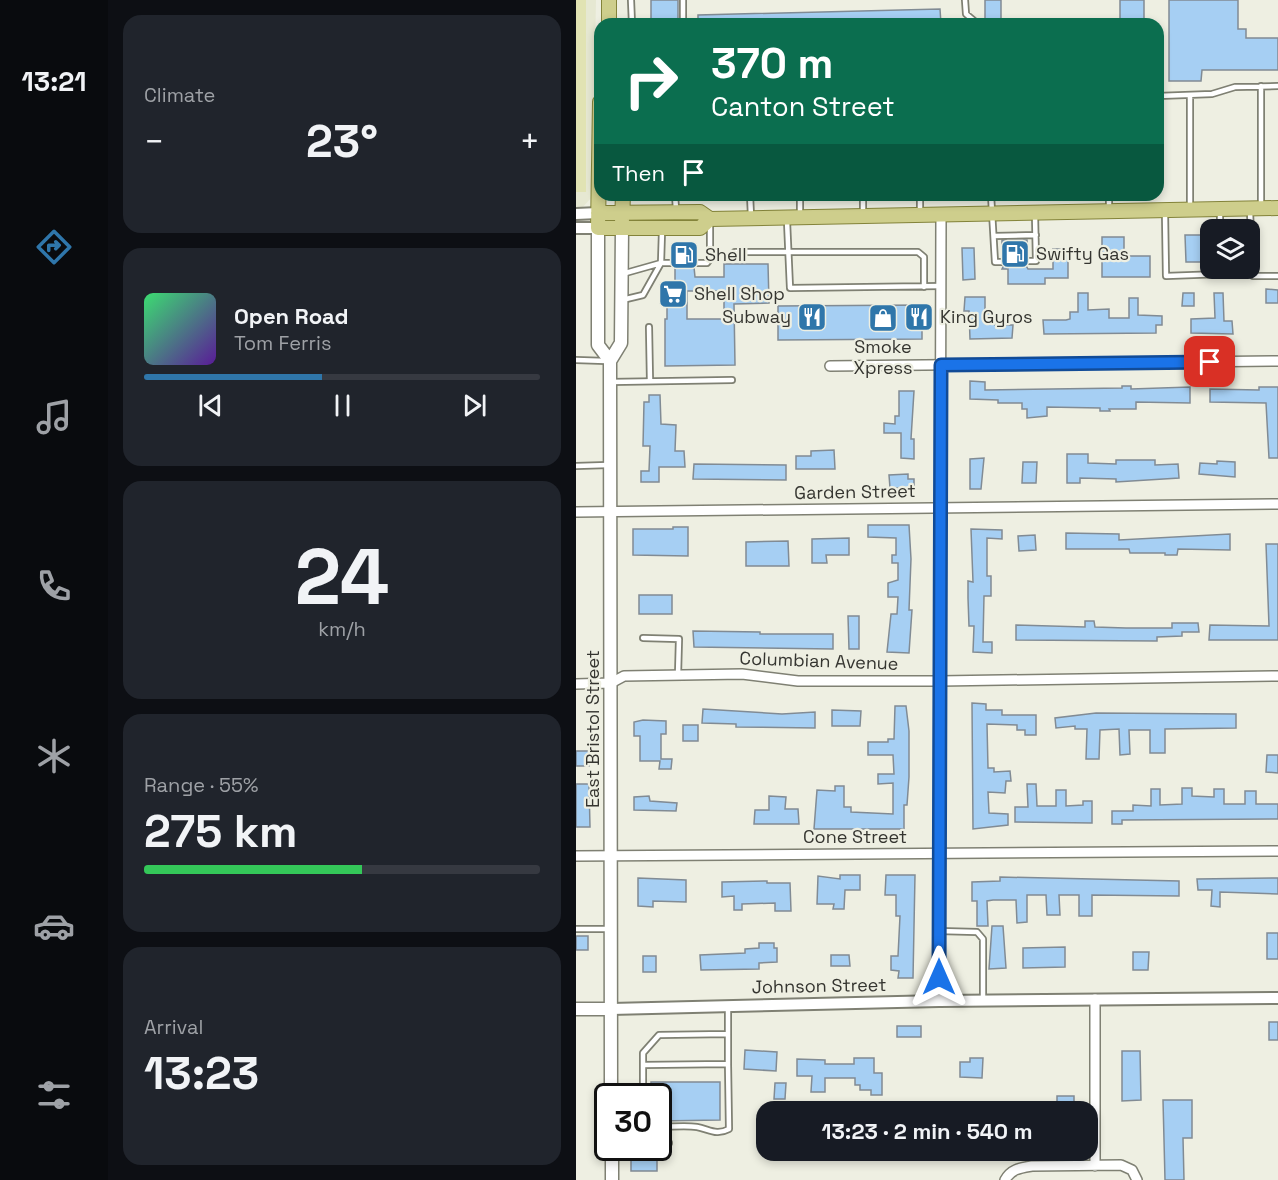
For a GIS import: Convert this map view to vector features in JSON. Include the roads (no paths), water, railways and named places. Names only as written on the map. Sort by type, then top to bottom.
[{"type":"main road","points":[[609,0],[609,18]]},
{"type":"main road","name":"East Bristol Street","points":[[598,201],[598,345],[610,361]]},
{"type":"main road","name":"East Bristol Street","points":[[612,1083],[610,361],[621,344],[622,201]]},
{"type":"main road","points":[[598,213],[700,212],[710,219],[751,219],[1278,208]]},
{"type":"main road","points":[[598,228],[700,228],[710,219]]},
{"type":"main road","name":"Johnson Street","points":[[576,1009],[611,1009]]},
{"type":"main road","points":[[612,1161],[612,1180]]},
{"type":"street","points":[[576,214],[598,213]]},
{"type":"street","points":[[939,1001],[941,215]]},
{"type":"street","points":[[576,228],[598,228]]},
{"type":"street","points":[[830,366],[1278,361]]},
{"type":"street","name":"Garden Street","points":[[576,512],[1278,504]]},
{"type":"street","name":"Columbian Avenue","points":[[576,684],[611,683],[624,676],[742,674],[798,681],[1278,676]]},
{"type":"street","name":"Cone Street","points":[[576,856],[1278,851]]},
{"type":"street","name":"Johnson Street","points":[[611,1009],[983,1000],[1278,998]]},
{"type":"street","points":[[1095,999],[1095,1166]]},
{"type":"street","points":[[1005,1180],[1008,1174],[1024,1167],[1095,1166],[1121,1166],[1131,1170],[1137,1180]]},
{"type":"lane","points":[[631,0],[632,18]]},
{"type":"lane","points":[[683,0],[683,18]]},
{"type":"lane","points":[[965,0],[966,14],[971,18]]},
{"type":"lane","points":[[1261,86],[1253,276],[1278,276]]},
{"type":"lane","points":[[1164,96],[1212,94],[1235,87],[1278,86]]},
{"type":"lane","points":[[1190,95],[1190,210]]},
{"type":"lane","points":[[675,201],[676,212]]},
{"type":"lane","points":[[750,201],[751,219]]},
{"type":"lane","points":[[798,201],[788,252],[789,284],[794,289],[941,286]]},
{"type":"lane","points":[[863,201],[864,217]]},
{"type":"lane","points":[[920,201],[920,216]]},
{"type":"lane","points":[[992,201],[995,262],[1002,262]]},
{"type":"lane","points":[[1109,201],[1109,213]]},
{"type":"lane","points":[[1220,209],[1220,219]]},
{"type":"lane","points":[[1165,211],[1166,276],[1200,275]]},
{"type":"lane","points":[[1028,261],[1036,261],[1035,214]]},
{"type":"lane","points":[[694,263],[707,262],[710,259],[710,219]]},
{"type":"lane","points":[[622,300],[643,295],[661,263],[662,228]]},
{"type":"lane","points":[[994,236],[1036,235]]},
{"type":"lane","points":[[994,247],[1002,247]]},
{"type":"lane","points":[[1028,247],[1036,247]]},
{"type":"lane","points":[[735,252],[918,252],[924,256],[924,287]]},
{"type":"lane","points":[[622,274],[661,263],[675,263]]},
{"type":"lane","points":[[649,327],[650,381]]},
{"type":"lane","points":[[576,360],[610,361]]},
{"type":"lane","points":[[610,382],[732,380]]},
{"type":"lane","points":[[576,466],[611,465]]},
{"type":"lane","points":[[644,638],[679,639],[678,675]]},
{"type":"lane","points":[[576,929],[611,928]]},
{"type":"lane","points":[[939,931],[977,933],[983,939],[983,1000]]},
{"type":"lane","points":[[672,1127],[699,1127],[716,1132],[729,1129],[728,1006]]},
{"type":"lane","points":[[643,1083],[644,1053],[659,1035],[728,1034]]},
{"type":"lane","points":[[644,1065],[728,1064]]},
{"type":"place","name":"Swifty Gas","points":[[1015,254]]},
{"type":"place","name":"Shell","points":[[684,255]]},
{"type":"place","name":"Shell Shop","points":[[673,294]]},
{"type":"place","name":"Subway","points":[[812,317]]},
{"type":"place","name":"King Gyros","points":[[919,317]]},
{"type":"place","name":"Smoke Xpress","points":[[883,318]]}]
